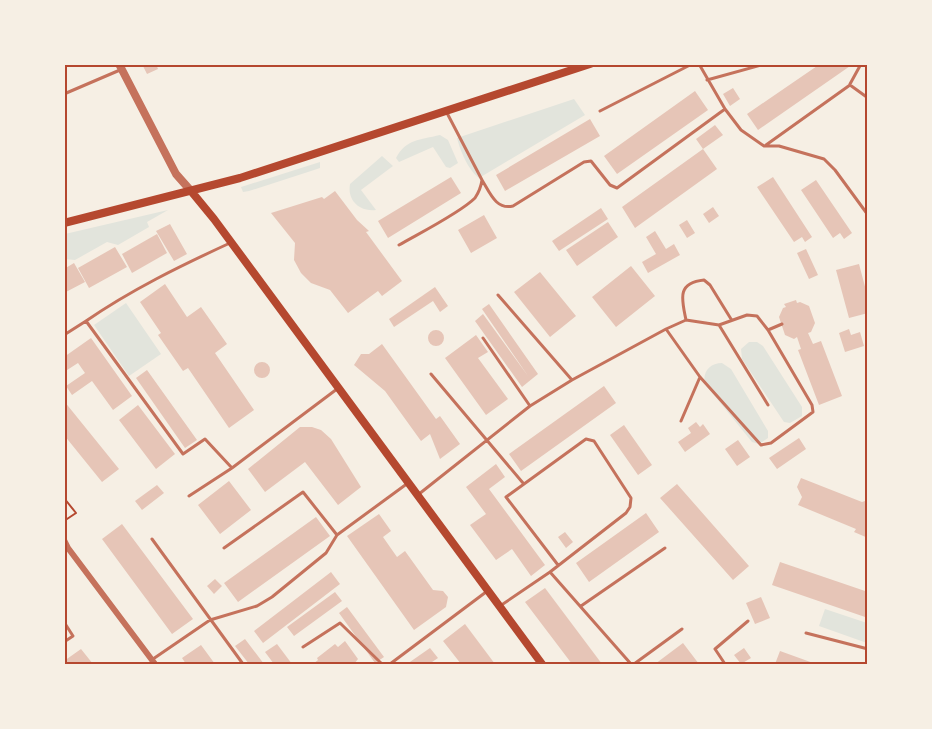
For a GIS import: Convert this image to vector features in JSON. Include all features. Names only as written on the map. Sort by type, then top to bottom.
[{"type":"main road","points":[[64,223],[240,178],[590,64]]},
{"type":"main road","points":[[191,191],[542,664]]},
{"type":"street","points":[[121,67],[176,174],[191,191]]},
{"type":"street","points":[[64,540],[66,549],[153,662]]},
{"type":"lane","points":[[600,111],[692,64]]},
{"type":"lane","points":[[699,64],[725,109],[741,130],[764,146],[779,146],[824,159],[867,215]]},
{"type":"lane","points":[[707,80],[765,64]]},
{"type":"lane","points":[[764,146],[850,85],[861,64]]},
{"type":"lane","points":[[64,94],[121,67]]},
{"type":"lane","points":[[850,85],[867,98]]},
{"type":"lane","points":[[446,111],[482,180],[498,204],[505,208],[513,206],[584,162],[591,161],[610,185],[617,188],[725,109]]},
{"type":"lane","points":[[399,245],[474,198],[480,189],[482,180]]},
{"type":"lane","points":[[64,335],[167,272],[231,243]]},
{"type":"lane","points":[[686,320],[682,297],[685,287],[694,281],[704,280],[710,285],[731,319]]},
{"type":"lane","points":[[498,295],[572,380]]},
{"type":"lane","points":[[417,495],[530,406],[666,328],[686,320],[719,325],[747,315],[757,316],[768,330],[812,405],[813,412],[771,443],[761,444],[700,377],[666,328]]},
{"type":"lane","points":[[86,321],[183,454],[205,439],[232,468]]},
{"type":"lane","points":[[768,330],[782,324]]},
{"type":"lane","points":[[719,325],[768,405]]},
{"type":"lane","points":[[483,338],[530,406]]},
{"type":"lane","points":[[431,374],[523,483]]},
{"type":"lane","points":[[681,421],[700,377]]},
{"type":"lane","points":[[189,495],[232,468],[338,388]]},
{"type":"lane","points":[[499,606],[550,572],[626,513],[630,507],[631,498],[594,441],[586,439],[506,496],[558,565]]},
{"type":"lane","points":[[153,662],[210,620],[257,606],[272,597],[326,553],[337,535],[408,483]]},
{"type":"lane","points":[[224,548],[303,492],[337,535]]},
{"type":"lane","points":[[153,539],[243,664]]},
{"type":"lane","points":[[581,606],[665,548]]},
{"type":"lane","points":[[550,572],[633,664],[682,629]]},
{"type":"lane","points":[[390,664],[488,591]]},
{"type":"lane","points":[[725,664],[715,649],[748,621]]},
{"type":"lane","points":[[64,622],[73,636],[64,642]]},
{"type":"lane","points":[[303,647],[340,623],[382,664]]},
{"type":"lane","points":[[806,633],[867,649]]},
{"type":"path","points":[[64,498],[76,513],[64,521]]},
{"type":"shaded area","points":[[574,99],[585,115],[479,178],[468,165],[457,138]]},
{"type":"shaded area","points":[[440,135],[448,140],[458,163],[450,168],[446,167],[433,147],[399,162],[396,158],[409,144]]},
{"type":"shaded area","points":[[382,156],[393,166],[361,190],[376,210],[365,209],[353,200],[350,184]]},
{"type":"shaded area","points":[[320,162],[320,168],[249,191],[243,192],[241,187]]},
{"type":"shaded area","points":[[168,210],[147,222],[149,227],[118,245],[107,242],[75,260],[65,259],[65,234]]},
{"type":"shaded area","points":[[126,303],[161,354],[129,376],[94,325]]},
{"type":"shaded area","points":[[749,342],[757,342],[763,346],[802,407],[802,416],[790,423],[784,422],[742,359],[741,349]]},
{"type":"shaded area","points":[[722,363],[731,369],[768,431],[768,438],[759,444],[752,442],[705,384],[708,369]]},
{"type":"shaded area","points":[[825,609],[867,623],[867,643],[819,626]]},
{"type":"building","points":[[142,64],[156,64],[158,69],[147,74]]},
{"type":"building","points":[[820,64],[853,64],[758,130],[747,114]]},
{"type":"building","points":[[733,88],[740,99],[730,106],[723,94]]},
{"type":"building","points":[[695,91],[708,110],[617,174],[604,156]]},
{"type":"building","points":[[590,119],[600,136],[505,191],[496,175]]},
{"type":"building","points":[[715,125],[723,135],[703,149],[696,139]]},
{"type":"building","points":[[703,149],[717,169],[635,228],[622,207]]},
{"type":"building","points":[[451,177],[461,193],[388,238],[378,221]]},
{"type":"building","points":[[773,177],[812,237],[805,242],[802,237],[794,242],[757,187]]},
{"type":"building","points":[[816,180],[852,233],[844,239],[840,233],[833,238],[801,190]]},
{"type":"building","points":[[335,191],[357,220],[369,231],[366,232],[402,281],[382,296],[378,291],[348,313],[330,290],[311,283],[301,273],[294,260],[295,243],[271,213],[322,197],[324,199]]},
{"type":"building","points":[[713,207],[719,216],[709,223],[703,214]]},
{"type":"building","points":[[601,208],[608,219],[559,251],[552,241]]},
{"type":"building","points":[[484,215],[497,238],[471,253],[458,230]]},
{"type":"building","points":[[687,220],[695,233],[687,238],[679,225]]},
{"type":"building","points":[[608,222],[618,237],[577,266],[566,250]]},
{"type":"building","points":[[170,224],[187,254],[174,261],[156,231]]},
{"type":"building","points":[[655,231],[666,249],[674,244],[680,255],[648,273],[642,262],[656,254],[646,237]]},
{"type":"building","points":[[157,234],[167,253],[132,273],[122,254]]},
{"type":"building","points":[[115,247],[127,267],[89,288],[78,268]]},
{"type":"building","points":[[806,249],[818,275],[809,279],[797,253]]},
{"type":"building","points":[[74,263],[85,282],[64,293],[64,269]]},
{"type":"building","points":[[859,264],[868,298],[868,313],[849,318],[836,270]]},
{"type":"building","points":[[631,266],[655,296],[616,327],[592,297]]},
{"type":"building","points":[[540,272],[576,316],[550,337],[514,292]]},
{"type":"building","points":[[165,284],[187,317],[201,307],[227,344],[215,353],[254,410],[229,428],[188,368],[183,371],[158,335],[161,333],[140,302]]},
{"type":"building","points":[[435,287],[448,306],[440,312],[433,301],[394,327],[389,319]]},
{"type":"building","points":[[796,300],[797,303],[809,306],[815,323],[811,332],[808,333],[813,344],[821,341],[842,396],[819,405],[798,350],[801,349],[797,337],[794,339],[785,335],[779,317],[783,308],[786,307],[784,304]]},
{"type":"building","points":[[489,304],[538,374],[522,387],[475,321],[483,314],[528,376],[482,309]]},
{"type":"building","points":[[849,329],[851,335],[860,332],[864,346],[845,352],[839,333]]},
{"type":"building","points":[[433,330],[439,330],[444,338],[442,344],[433,346],[428,341],[428,335]]},
{"type":"building","points":[[476,335],[488,352],[478,358],[508,399],[486,415],[445,358]]},
{"type":"building","points":[[91,338],[132,396],[113,410],[92,381],[72,395],[66,386],[85,373],[78,363],[64,372],[64,357]]},
{"type":"building","points":[[382,344],[436,419],[440,416],[460,444],[440,459],[430,434],[421,441],[385,391],[354,365],[361,354],[369,354]]},
{"type":"building","points":[[262,362],[268,364],[270,370],[268,376],[262,378],[256,376],[254,370],[256,364]]},
{"type":"building","points":[[147,370],[197,440],[185,448],[136,378]]},
{"type":"building","points":[[604,386],[616,403],[521,471],[509,454]]},
{"type":"building","points":[[64,401],[119,469],[102,482],[64,435]]},
{"type":"building","points":[[138,405],[175,454],[156,469],[119,420]]},
{"type":"building","points":[[696,422],[700,427],[703,424],[710,434],[685,452],[678,442],[691,433],[688,428]]},
{"type":"building","points":[[624,425],[652,465],[638,475],[610,435]]},
{"type":"building","points":[[300,427],[321,430],[331,439],[361,487],[338,505],[305,462],[265,492],[248,469]]},
{"type":"building","points":[[799,438],[806,449],[777,469],[769,458]]},
{"type":"building","points":[[738,440],[750,457],[737,466],[725,449]]},
{"type":"building","points":[[496,464],[505,477],[489,489],[545,565],[531,576],[512,549],[496,560],[470,525],[486,514],[466,487]]},
{"type":"building","points":[[801,478],[862,502],[868,500],[868,538],[854,532],[856,529],[798,505],[802,497],[797,487]]},
{"type":"building","points":[[229,481],[251,510],[220,534],[198,505]]},
{"type":"building","points":[[677,484],[749,566],[733,580],[660,498]]},
{"type":"building","points":[[157,485],[164,493],[142,510],[135,501]]},
{"type":"building","points":[[646,513],[659,532],[589,582],[576,563]]},
{"type":"building","points":[[379,514],[391,531],[383,537],[397,557],[405,551],[433,590],[443,591],[448,597],[446,607],[414,630],[347,536]]},
{"type":"building","points":[[316,517],[330,536],[238,602],[224,583]]},
{"type":"building","points":[[122,524],[193,619],[172,634],[102,539]]},
{"type":"building","points":[[565,532],[573,542],[566,548],[558,537]]},
{"type":"building","points":[[780,562],[868,592],[868,618],[772,585]]},
{"type":"building","points":[[331,572],[340,584],[263,643],[254,631]]},
{"type":"building","points":[[215,579],[222,586],[214,594],[207,586]]},
{"type":"building","points":[[545,588],[602,664],[572,664],[525,602]]},
{"type":"building","points":[[335,592],[342,601],[294,636],[287,627]]},
{"type":"building","points":[[761,597],[770,618],[755,624],[746,603]]},
{"type":"building","points":[[347,607],[384,657],[375,663],[339,613]]},
{"type":"building","points":[[465,624],[495,664],[461,664],[443,641]]},
{"type":"building","points":[[245,639],[264,664],[249,664],[235,646]]},
{"type":"building","points":[[345,641],[358,659],[354,664],[313,664],[335,644],[338,647]]},
{"type":"building","points":[[683,643],[699,664],[655,664]]},
{"type":"building","points":[[277,644],[292,664],[274,664],[265,652]]},
{"type":"building","points":[[201,645],[215,664],[186,664],[182,658]]},
{"type":"building","points":[[430,648],[438,658],[429,664],[407,664]]},
{"type":"building","points":[[744,648],[751,658],[741,664],[734,655]]},
{"type":"building","points":[[81,649],[93,664],[64,664],[64,661]]},
{"type":"building","points":[[780,651],[816,664],[775,664]]}]
